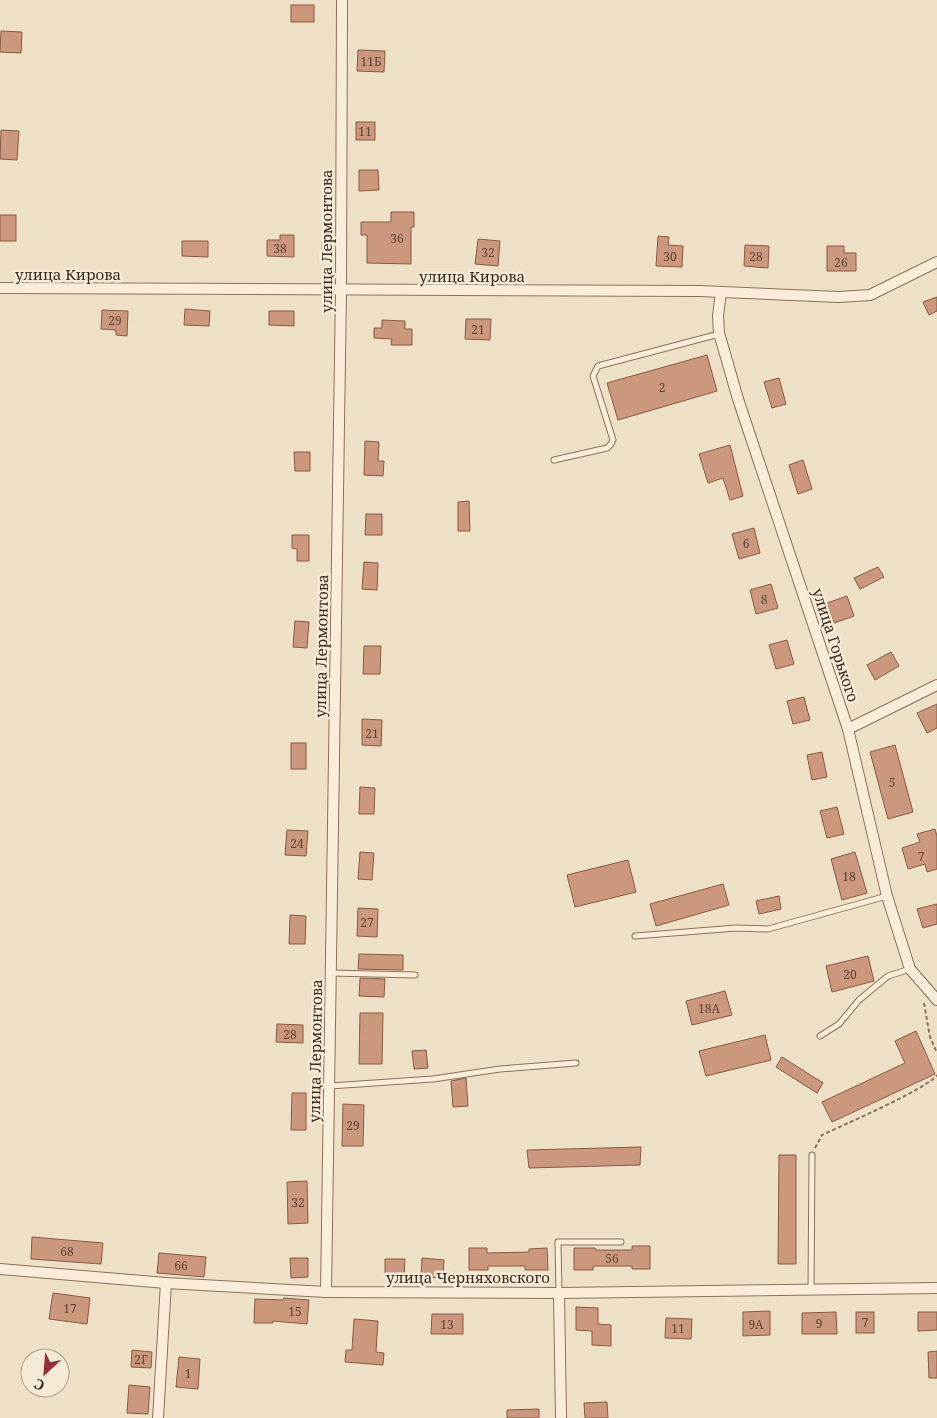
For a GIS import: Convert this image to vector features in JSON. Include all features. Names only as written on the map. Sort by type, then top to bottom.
[{"type":"street","name":"улица Лермонтова","points":[[326,1292],[341,291],[342,0]]},
{"type":"street","name":"улица Кирова","points":[[0,288],[341,291],[699,291],[839,297],[870,295],[937,262]]},
{"type":"street","name":"улица Горького","points":[[720,292],[719,334],[738,399],[848,729],[887,896],[910,969],[937,1000]]},
{"type":"street","points":[[848,729],[937,684]]},
{"type":"street","name":"улица Черняховского","points":[[0,1269],[166,1283],[326,1292],[559,1292],[937,1288]]},
{"type":"street","points":[[158,1418],[166,1283]]},
{"type":"street","points":[[559,1292],[561,1418]]},
{"type":"lane","points":[[554,460],[607,448],[612,444],[613,440],[593,376],[598,366],[719,334]]},
{"type":"lane","points":[[635,936],[736,928],[768,929],[887,896]]},
{"type":"lane","points":[[820,1036],[839,1024],[859,1000],[888,976],[910,969]]},
{"type":"lane","points":[[331,973],[415,975]]},
{"type":"lane","points":[[330,1086],[433,1079],[500,1069],[576,1063]]},
{"type":"lane","points":[[811,1289],[812,1155]]},
{"type":"lane","points":[[559,1292],[558,1242],[621,1242]]},
{"type":"path","points":[[922,983],[930,1037],[937,1053]]},
{"type":"path","points":[[812,1155],[822,1136],[934,1080],[937,1075]]},
{"type":"building","points":[[291,5],[314,5],[314,22],[291,22]]},
{"type":"building","points":[[1,31],[22,32],[21,53],[0,52]]},
{"type":"building","points":[[358,50],[385,51],[384,72],[357,71]]},
{"type":"building","points":[[356,122],[375,122],[375,140],[356,140]]},
{"type":"building","points":[[1,130],[19,131],[17,160],[0,159]]},
{"type":"building","points":[[359,170],[378,170],[379,190],[359,191]]},
{"type":"building","points":[[391,212],[414,212],[414,227],[411,227],[411,264],[367,263],[367,235],[361,235],[361,222],[391,222]]},
{"type":"building","points":[[0,215],[16,215],[16,241],[0,241]]},
{"type":"building","points":[[323,233],[332,234],[331,261],[321,261]]},
{"type":"building","points":[[280,235],[294,235],[294,257],[267,256],[267,240],[280,240]]},
{"type":"building","points":[[658,236],[669,237],[668,245],[683,246],[682,267],[656,266]]},
{"type":"building","points":[[478,239],[500,241],[498,266],[475,264]]},
{"type":"building","points":[[182,241],[208,241],[208,257],[182,256]]},
{"type":"building","points":[[745,245],[769,246],[768,268],[744,266]]},
{"type":"building","points":[[827,246],[844,246],[844,253],[856,253],[856,271],[827,271]]},
{"type":"building","points":[[937,297],[937,311],[929,315],[923,302]]},
{"type":"building","points":[[185,309],[210,311],[209,326],[184,325]]},
{"type":"building","points":[[102,310],[128,311],[127,336],[116,335],[116,330],[101,329]]},
{"type":"building","points":[[269,311],[294,311],[294,326],[269,325]]},
{"type":"building","points":[[466,319],[491,319],[490,340],[465,339]]},
{"type":"building","points":[[382,320],[405,321],[405,329],[412,329],[412,345],[391,345],[392,339],[374,338],[374,328],[382,328]]},
{"type":"building","points":[[707,355],[717,391],[618,420],[607,383]]},
{"type":"building","points":[[779,378],[786,404],[772,408],[764,382]]},
{"type":"building","points":[[365,441],[379,442],[378,461],[384,461],[383,476],[364,475]]},
{"type":"building","points":[[730,445],[743,496],[730,500],[723,478],[708,483],[699,454]]},
{"type":"building","points":[[294,452],[310,452],[310,471],[295,471]]},
{"type":"building","points":[[803,460],[812,489],[798,494],[789,465]]},
{"type":"building","points":[[469,501],[470,531],[458,531],[458,502]]},
{"type":"building","points":[[366,514],[382,514],[382,535],[365,535]]},
{"type":"building","points":[[754,528],[760,553],[739,559],[732,534]]},
{"type":"building","points":[[292,535],[309,535],[309,561],[297,561],[297,549],[292,548]]},
{"type":"building","points":[[364,562],[378,563],[377,590],[362,589]]},
{"type":"building","points":[[878,567],[884,577],[860,589],[854,578]]},
{"type":"building","points":[[771,584],[778,608],[756,614],[750,590]]},
{"type":"building","points":[[847,596],[854,616],[834,623],[827,603]]},
{"type":"building","points":[[295,621],[309,622],[307,648],[293,647]]},
{"type":"building","points":[[787,640],[794,664],[776,669],[769,645]]},
{"type":"building","points":[[364,646],[381,646],[380,674],[363,674]]},
{"type":"building","points":[[891,652],[899,666],[875,680],[867,665]]},
{"type":"building","points":[[804,697],[810,720],[793,724],[787,701]]},
{"type":"building","points":[[937,704],[937,728],[927,733],[917,713]]},
{"type":"building","points":[[362,719],[382,720],[381,746],[362,745]]},
{"type":"building","points":[[291,743],[306,743],[306,769],[291,769]]},
{"type":"building","points":[[895,745],[913,812],[888,819],[870,752]]},
{"type":"building","points":[[822,752],[827,777],[812,780],[807,755]]},
{"type":"building","points":[[360,787],[375,788],[374,814],[359,814]]},
{"type":"building","points":[[837,807],[844,834],[827,838],[820,811]]},
{"type":"building","points":[[935,829],[937,836],[937,869],[927,872],[925,864],[908,869],[902,848],[920,842],[917,834]]},
{"type":"building","points":[[287,830],[308,831],[306,856],[285,855]]},
{"type":"building","points":[[360,852],[374,853],[372,880],[358,879]]},
{"type":"building","points":[[855,852],[867,893],[842,900],[831,859]]},
{"type":"building","points":[[628,860],[636,892],[575,907],[567,875]]},
{"type":"building","points":[[723,884],[729,905],[656,926],[650,904]]},
{"type":"building","points":[[779,896],[781,909],[759,914],[756,901]]},
{"type":"building","points":[[937,904],[937,924],[923,928],[917,909]]},
{"type":"building","points":[[358,908],[378,909],[377,937],[357,936]]},
{"type":"building","points":[[290,915],[306,916],[305,944],[289,944]]},
{"type":"building","points":[[359,954],[403,955],[403,970],[358,969]]},
{"type":"building","points":[[868,956],[874,981],[832,992],[826,966]]},
{"type":"building","points":[[360,978],[385,979],[384,997],[359,996]]},
{"type":"building","points":[[725,991],[732,1015],[692,1025],[686,1001]]},
{"type":"building","points":[[360,1013],[383,1013],[382,1064],[359,1064]]},
{"type":"building","points":[[277,1024],[303,1025],[303,1043],[276,1042]]},
{"type":"building","points":[[916,1031],[935,1074],[832,1122],[822,1102],[905,1063],[895,1041]]},
{"type":"building","points":[[765,1035],[771,1060],[706,1076],[699,1051]]},
{"type":"building","points":[[426,1050],[428,1068],[414,1069],[412,1051]]},
{"type":"building","points":[[782,1057],[823,1083],[817,1093],[776,1067]]},
{"type":"building","points":[[466,1078],[468,1106],[453,1107],[451,1081]]},
{"type":"building","points":[[292,1093],[306,1093],[306,1130],[291,1130]]},
{"type":"building","points":[[343,1104],[364,1105],[363,1146],[342,1146]]},
{"type":"building","points":[[641,1147],[640,1165],[529,1168],[527,1150]]},
{"type":"building","points":[[779,1155],[796,1155],[796,1264],[778,1264]]},
{"type":"building","points":[[307,1181],[308,1223],[288,1224],[287,1182]]},
{"type":"building","points":[[32,1237],[103,1243],[101,1264],[31,1259]]},
{"type":"building","points":[[632,1246],[650,1246],[650,1269],[632,1269],[632,1266],[593,1266],[593,1270],[574,1270],[574,1248],[632,1250]]},
{"type":"building","points":[[469,1248],[487,1248],[487,1253],[529,1252],[529,1249],[547,1248],[548,1270],[525,1270],[525,1266],[488,1266],[488,1270],[469,1270]]},
{"type":"building","points":[[159,1253],[206,1257],[204,1277],[157,1273]]},
{"type":"building","points":[[290,1258],[308,1258],[308,1277],[291,1278]]},
{"type":"building","points":[[422,1258],[444,1260],[443,1278],[421,1277]]},
{"type":"building","points":[[385,1259],[405,1259],[404,1278],[385,1277]]},
{"type":"building","points":[[53,1293],[90,1298],[87,1324],[49,1319]]},
{"type":"building","points":[[284,1298],[309,1300],[307,1324],[273,1321],[273,1323],[254,1323],[255,1299],[283,1300]]},
{"type":"building","points":[[576,1307],[598,1308],[598,1324],[611,1325],[611,1346],[592,1345],[592,1331],[576,1330]]},
{"type":"building","points":[[770,1311],[770,1335],[743,1336],[743,1312]]},
{"type":"building","points":[[836,1312],[837,1334],[802,1334],[802,1313]]},
{"type":"building","points":[[856,1312],[874,1312],[874,1333],[856,1333]]},
{"type":"building","points":[[918,1312],[937,1312],[937,1330],[918,1331]]},
{"type":"building","points":[[432,1314],[463,1314],[463,1334],[431,1334]]},
{"type":"building","points":[[666,1318],[692,1319],[691,1339],[665,1338]]},
{"type":"building","points":[[354,1319],[378,1321],[376,1352],[384,1353],[383,1365],[345,1362],[346,1350],[352,1350]]},
{"type":"building","points":[[132,1350],[152,1352],[151,1368],[131,1367]]},
{"type":"building","points":[[937,1351],[937,1378],[929,1378],[928,1352]]},
{"type":"building","points":[[179,1357],[200,1359],[198,1389],[176,1387]]},
{"type":"building","points":[[129,1385],[150,1387],[148,1414],[127,1413]]},
{"type":"building","points":[[607,1402],[608,1418],[585,1418],[584,1403]]},
{"type":"building","points":[[539,1409],[539,1418],[507,1418],[507,1410]]}]
